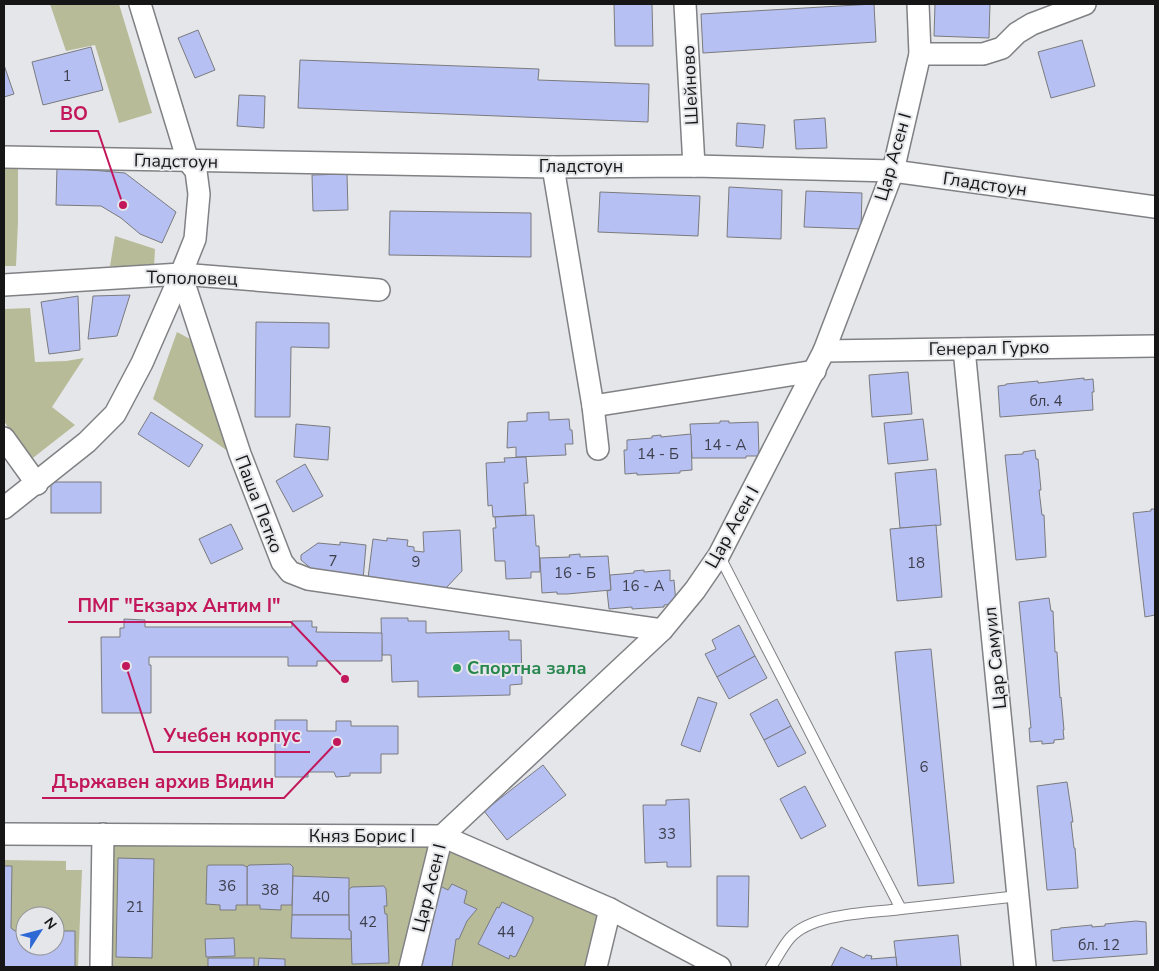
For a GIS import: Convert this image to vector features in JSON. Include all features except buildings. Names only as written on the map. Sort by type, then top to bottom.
[{"type":"street","points":[[4,508],[87,442],[115,414],[142,363],[195,239],[199,194],[196,171],[188,161],[140,4]]},
{"type":"street","name":"Шейново","points":[[685,4],[694,166]]},
{"type":"street","name":"Цар Асен I","points":[[410,967],[442,836],[662,630],[695,590],[718,555],[824,351],[893,171],[920,54],[918,4]]},
{"type":"street","points":[[920,54],[983,54],[1002,48],[1017,33],[1032,24],[1085,4]]},
{"type":"street","name":"Гладстоун","points":[[4,157],[553,167],[694,166],[893,171],[1155,207]]},
{"type":"street","points":[[553,167],[593,406],[598,449]]},
{"type":"street","name":"Тополовец","points":[[4,285],[181,274],[379,290]]},
{"type":"street","name":"Паша Петко","points":[[181,274],[240,454],[282,562],[290,572],[308,579],[662,630]]},
{"type":"street","name":"Генерал Гурко","points":[[824,351],[1155,346]]},
{"type":"street","name":"Цар Самуил","points":[[964,349],[1025,967]]},
{"type":"street","points":[[593,406],[814,371]]},
{"type":"street","points":[[4,438],[36,484]]},
{"type":"street","name":"Княз Борис I","points":[[4,834],[442,836],[610,910],[720,967]]},
{"type":"street","points":[[101,967],[103,834]]},
{"type":"street","points":[[596,967],[610,910]]},
{"type":"lane","points":[[718,555],[901,909]]},
{"type":"lane","points":[[771,967],[791,937],[808,925],[839,916],[1019,896]]},
{"type":"green space","points":[[50,4],[119,4],[152,113],[119,123],[95,45],[66,51]]},
{"type":"green space","points":[[4,167],[18,167],[16,266],[4,266]]},
{"type":"green space","points":[[115,236],[155,249],[154,268],[110,266]]},
{"type":"green space","points":[[30,308],[35,362],[66,361],[84,358],[52,407],[75,425],[29,461],[4,421],[4,309]]},
{"type":"green space","points":[[177,332],[190,339],[232,454],[153,399]]},
{"type":"green space","points":[[103,834],[442,836],[610,909],[596,967],[101,967]]},
{"type":"green space","points":[[4,860],[66,861],[66,870],[82,870],[78,967],[4,967]]},
{"type":"place","name":"ВО","points":[[123,205]]},
{"type":"place","name":"Учебен корпус","points":[[126,666]]},
{"type":"place","name":"Спортна зала","points":[[457,668]]},
{"type":"place","name":"ПМГ \"Екзарх Антим I\"","points":[[345,679]]},
{"type":"place","name":"Държавен архив Видин","points":[[337,742]]}]
